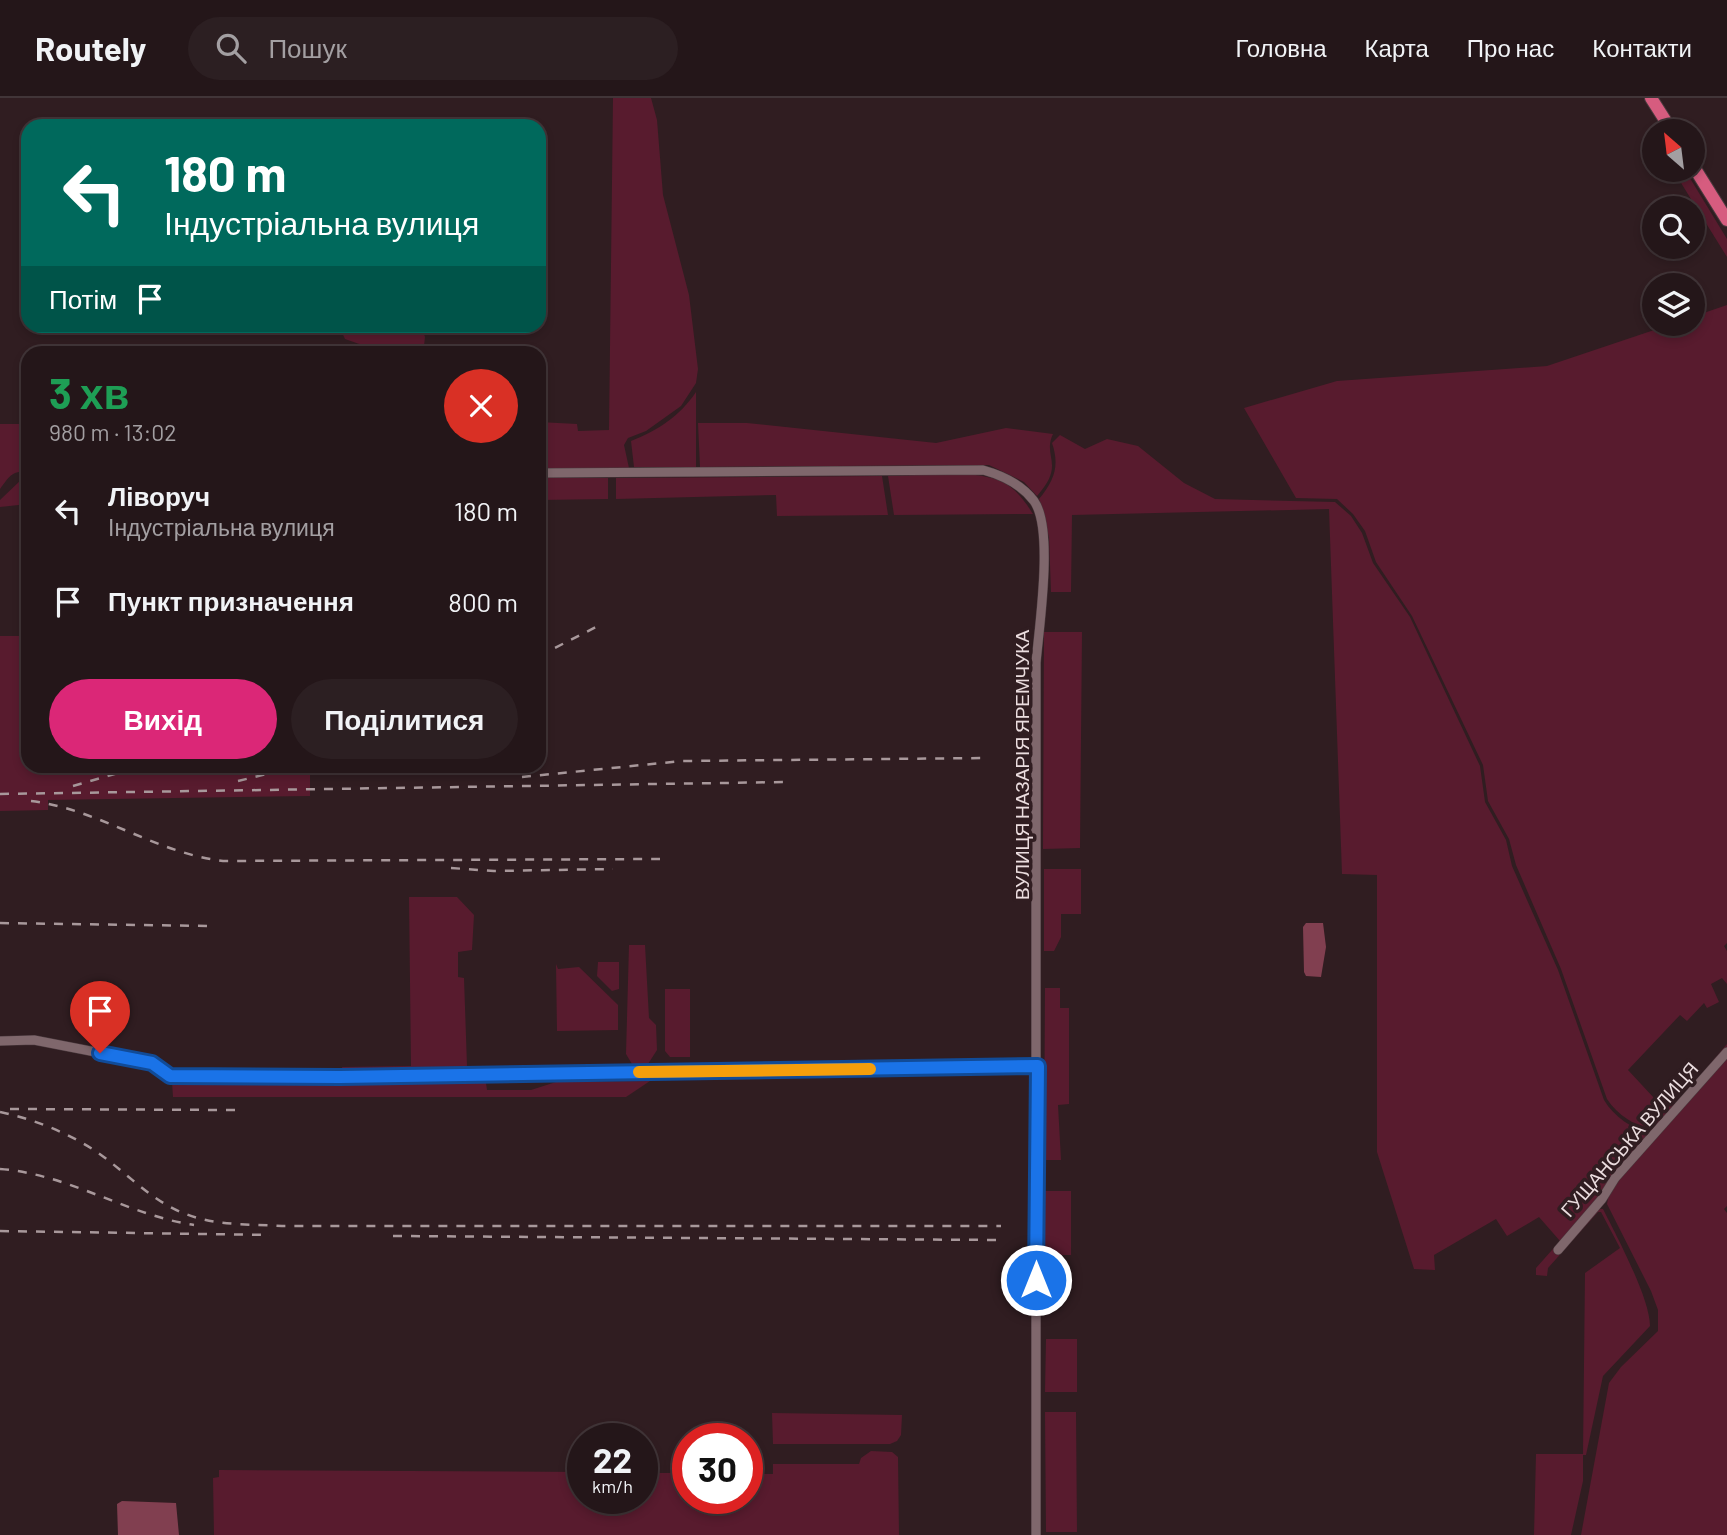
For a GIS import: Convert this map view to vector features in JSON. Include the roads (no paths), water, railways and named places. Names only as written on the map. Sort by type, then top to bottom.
[{"type":"highway","points":[[1651,98],[1664,119]]},
{"type":"highway","points":[[1703,182],[1727,220]]},
{"type":"street","name":"ВУЛИЦЯ НАЗАРІЯ ЯРЕМЧУКА","points":[[546,473],[983,470],[999,474],[1034,501],[1044,533],[1036,663],[1036,1535]]},
{"type":"street","points":[[0,1041],[34,1040],[152,1063],[170,1076],[340,1077],[1038,1066]]},
{"type":"street","name":"ГУЩАНСЬКА ВУЛИЦЯ","points":[[1558,1250],[1602,1199],[1615,1178],[1727,1052]]},
{"type":"railway","points":[[546,652],[596,627]]},
{"type":"railway","points":[[522,777],[682,761],[988,758]]},
{"type":"railway","points":[[73,786],[118,773]]},
{"type":"railway","points":[[238,781],[271,773]]},
{"type":"railway","points":[[0,794],[787,782]]},
{"type":"railway","points":[[31,801],[80,813],[174,849],[223,861],[660,859]]},
{"type":"railway","points":[[451,868],[494,871],[613,869]]},
{"type":"railway","points":[[0,923],[215,926]]},
{"type":"railway","points":[[10,1109],[236,1110]]},
{"type":"railway","points":[[0,1112],[37,1122],[72,1137],[174,1209],[221,1223],[282,1226],[1001,1226]]},
{"type":"railway","points":[[0,1169],[50,1178],[145,1213],[194,1225]]},
{"type":"railway","points":[[0,1231],[270,1235]]},
{"type":"railway","points":[[393,1236],[998,1240]]}]
